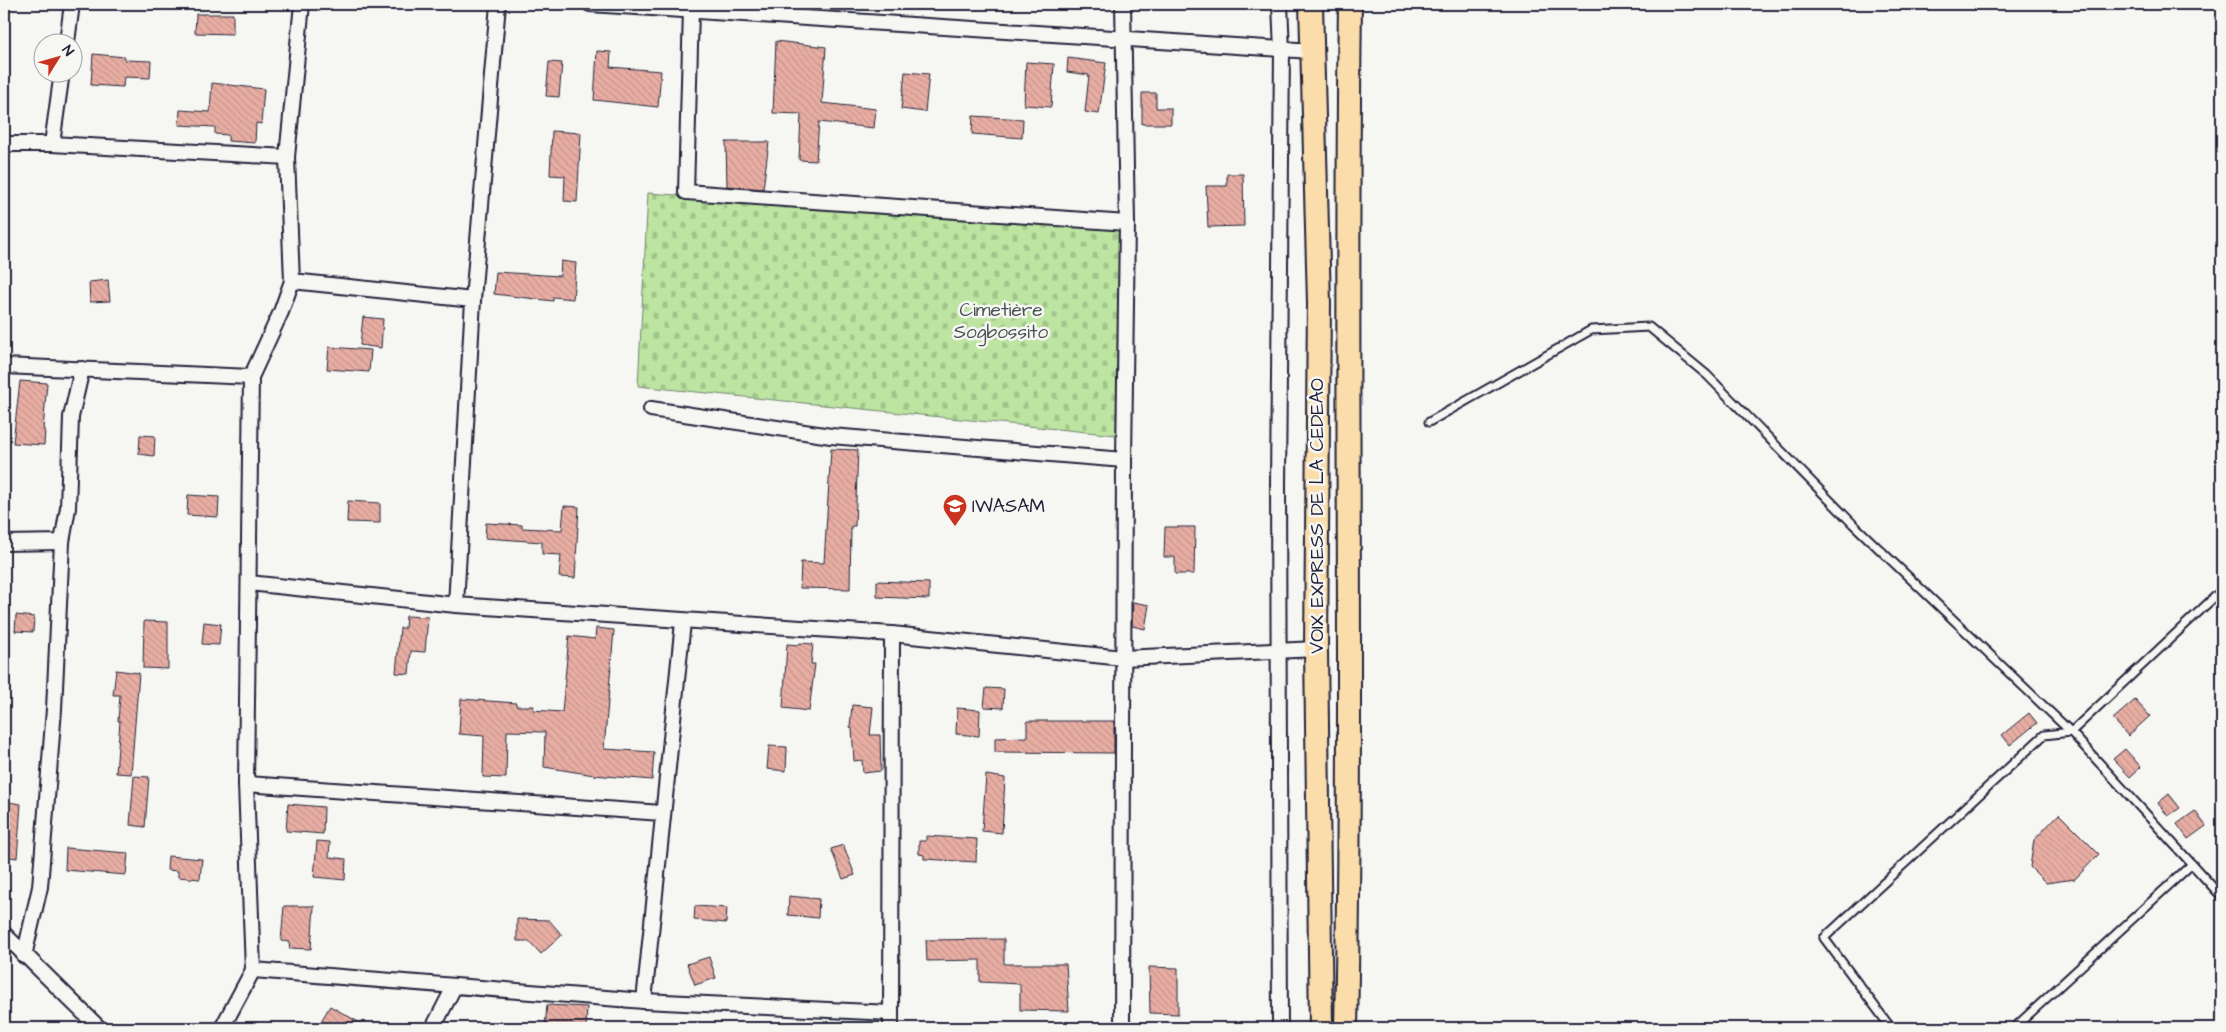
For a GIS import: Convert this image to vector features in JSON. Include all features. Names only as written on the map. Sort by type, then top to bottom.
[{"type":"main road","name":"VOIX EXPRESS DE LA CEDEAO","points":[[1311,4],[1319,303],[1316,649],[1322,1028]]},
{"type":"main road","points":[[1346,1028],[1349,861],[1348,158],[1350,4]]},
{"type":"main road","points":[[1317,489],[1349,490]]},
{"type":"street","points":[[68,32],[72,4]]},
{"type":"street","points":[[222,1028],[253,970],[246,784],[250,583],[251,377],[281,312],[292,281],[287,157],[302,4]]},
{"type":"street","points":[[456,605],[473,300],[498,4]]},
{"type":"street","points":[[590,4],[1125,37],[1282,51],[1312,51]]},
{"type":"street","points":[[1122,1028],[1124,460],[1127,223],[1123,4]]},
{"type":"street","points":[[1280,4],[1282,51],[1278,484],[1280,1028]]},
{"type":"street","points":[[691,10],[686,192],[1127,223]]},
{"type":"street","points":[[52,144],[61,82]]},
{"type":"street","points":[[4,144],[52,144],[287,157]]},
{"type":"street","points":[[292,281],[473,300]]},
{"type":"street","points":[[4,366],[251,377]]},
{"type":"street","points":[[24,956],[40,887],[54,709],[62,542],[68,508],[71,417],[82,369]]},
{"type":"street","points":[[651,409],[831,436],[1124,460]]},
{"type":"street","points":[[4,542],[62,542]]},
{"type":"street","points":[[250,583],[456,605],[683,622],[892,634],[1123,658],[1316,649]]},
{"type":"street","points":[[644,1001],[683,622]]},
{"type":"street","points":[[890,1028],[892,634]]},
{"type":"street","points":[[246,784],[662,813]]},
{"type":"street","points":[[4,934],[24,956],[99,1028]]},
{"type":"street","points":[[253,970],[644,1001],[891,1013]]},
{"type":"street","points":[[434,1028],[454,987]]},
{"type":"lane","points":[[1429,422],[1591,330],[1649,327],[1707,374],[1853,524],[2071,732],[2222,897]]},
{"type":"lane","points":[[1891,1028],[1824,938],[2044,735],[2071,732],[2222,590]]},
{"type":"lane","points":[[2014,1028],[2192,864]]},
{"type":"green space","name":"Cimetière Sogbossito","points":[[648,193],[1119,227],[1116,435],[638,386]]},
{"type":"building","points":[[196,14],[233,14],[233,34],[195,33]]},
{"type":"building","points":[[776,41],[826,47],[822,103],[876,109],[874,128],[819,122],[816,161],[799,160],[801,114],[773,113]]},
{"type":"building","points":[[597,51],[611,52],[610,67],[661,71],[658,107],[594,100]]},
{"type":"building","points":[[93,54],[125,57],[125,60],[151,61],[150,78],[124,77],[123,87],[91,85]]},
{"type":"building","points":[[1068,58],[1106,63],[1099,114],[1085,112],[1089,75],[1067,72]]},
{"type":"building","points":[[549,62],[562,63],[559,97],[546,96]]},
{"type":"building","points":[[1026,62],[1054,64],[1051,107],[1024,105]]},
{"type":"building","points":[[905,72],[929,74],[925,112],[901,109]]},
{"type":"building","points":[[212,83],[264,89],[261,124],[256,123],[255,143],[228,141],[228,135],[215,134],[215,127],[179,125],[180,110],[210,112]]},
{"type":"building","points":[[1142,93],[1156,93],[1156,108],[1171,108],[1171,124],[1142,124]]},
{"type":"building","points":[[973,116],[1023,119],[1022,138],[972,134]]},
{"type":"building","points":[[552,131],[581,133],[577,202],[564,201],[565,176],[550,175]]},
{"type":"building","points":[[726,142],[769,142],[763,189],[727,186]]},
{"type":"building","points":[[1227,174],[1243,174],[1244,226],[1208,227],[1206,186],[1227,186]]},
{"type":"building","points":[[561,261],[576,263],[573,299],[553,297],[553,301],[494,294],[496,272],[560,276]]},
{"type":"building","points":[[108,280],[110,301],[90,302],[89,282]]},
{"type":"building","points":[[363,317],[383,319],[381,348],[360,345]]},
{"type":"building","points":[[329,347],[371,350],[369,372],[327,369]]},
{"type":"building","points":[[20,381],[47,383],[43,430],[45,430],[44,445],[13,443]]},
{"type":"building","points":[[140,435],[155,436],[154,456],[139,454]]},
{"type":"building","points":[[831,449],[858,450],[855,526],[851,526],[850,589],[800,588],[801,562],[824,563]]},
{"type":"building","points":[[188,495],[219,497],[218,517],[187,515]]},
{"type":"building","points":[[348,501],[380,503],[380,523],[347,522]]},
{"type":"building","points":[[564,506],[579,507],[575,578],[559,577],[561,555],[542,554],[542,542],[485,538],[486,523],[522,525],[522,528],[562,530]]},
{"type":"building","points":[[1165,527],[1195,527],[1194,574],[1175,574],[1175,557],[1164,557]]},
{"type":"building","points":[[877,581],[929,583],[929,599],[877,597]]},
{"type":"building","points":[[1133,602],[1149,605],[1145,629],[1132,626]]},
{"type":"building","points":[[16,615],[34,617],[33,632],[15,631]]},
{"type":"building","points":[[406,616],[428,617],[425,652],[411,651],[409,674],[396,673],[400,628],[405,628]]},
{"type":"building","points":[[144,621],[168,622],[168,669],[143,668]]},
{"type":"building","points":[[204,622],[221,624],[219,645],[202,644]]},
{"type":"building","points":[[596,628],[614,630],[604,749],[654,752],[652,780],[594,775],[544,767],[545,732],[507,731],[506,778],[483,777],[484,736],[459,734],[461,699],[516,703],[516,706],[534,706],[533,710],[562,712],[569,636],[595,639]]},
{"type":"building","points":[[800,643],[813,644],[811,664],[815,664],[809,711],[783,708],[787,644],[799,645]]},
{"type":"building","points":[[116,670],[139,673],[131,774],[116,773],[120,695],[113,695]]},
{"type":"building","points":[[986,688],[1004,689],[1003,708],[984,707]]},
{"type":"building","points":[[2135,700],[2150,716],[2128,736],[2113,719]]},
{"type":"building","points":[[852,705],[873,707],[870,735],[880,735],[881,771],[863,773],[862,760],[854,761],[852,728],[850,727]]},
{"type":"building","points":[[957,708],[980,710],[979,736],[956,734]]},
{"type":"building","points":[[2029,713],[2037,723],[2010,745],[2002,735]]},
{"type":"building","points":[[1027,721],[1114,721],[1114,753],[995,752],[995,738],[1027,737]]},
{"type":"building","points":[[769,746],[787,747],[786,771],[767,769]]},
{"type":"building","points":[[2125,749],[2141,767],[2130,777],[2113,759]]},
{"type":"building","points":[[986,775],[1005,778],[1002,833],[982,831]]},
{"type":"building","points":[[134,776],[149,777],[145,827],[130,825]]},
{"type":"building","points":[[2169,794],[2180,808],[2168,816],[2158,803]]},
{"type":"building","points":[[8,802],[21,804],[17,858],[4,856]]},
{"type":"building","points":[[288,804],[324,807],[323,834],[286,831]]},
{"type":"building","points":[[2195,811],[2206,826],[2188,839],[2177,824]]},
{"type":"building","points":[[2059,814],[2099,854],[2075,879],[2046,883],[2030,867],[2034,840]]},
{"type":"building","points":[[926,836],[977,839],[976,862],[924,859],[924,855],[919,854],[919,841],[926,841]]},
{"type":"building","points":[[317,841],[330,842],[329,857],[346,859],[345,880],[314,877]]},
{"type":"building","points":[[843,845],[855,875],[843,879],[831,849]]},
{"type":"building","points":[[66,848],[128,853],[126,875],[65,870]]},
{"type":"building","points":[[168,856],[202,859],[200,879],[178,877],[178,871],[167,870]]},
{"type":"building","points":[[789,896],[819,899],[818,918],[788,915]]},
{"type":"building","points":[[284,906],[314,906],[311,949],[289,948],[290,942],[281,941]]},
{"type":"building","points":[[695,906],[727,908],[726,923],[694,920]]},
{"type":"building","points":[[517,919],[549,920],[562,935],[541,954],[529,941],[517,941]]},
{"type":"building","points":[[1004,939],[1004,964],[1066,964],[1069,1011],[1020,1010],[1020,984],[980,982],[980,960],[927,961],[926,940]]},
{"type":"building","points":[[709,957],[716,978],[695,985],[687,964]]},
{"type":"building","points":[[1149,967],[1178,968],[1178,1014],[1150,1013]]},
{"type":"building","points":[[547,1005],[587,1007],[586,1028],[545,1028]]},
{"type":"building","points":[[330,1006],[369,1028],[317,1028]]},
{"type":"place","name":"IWASAM","points":[[955,527]]}]
